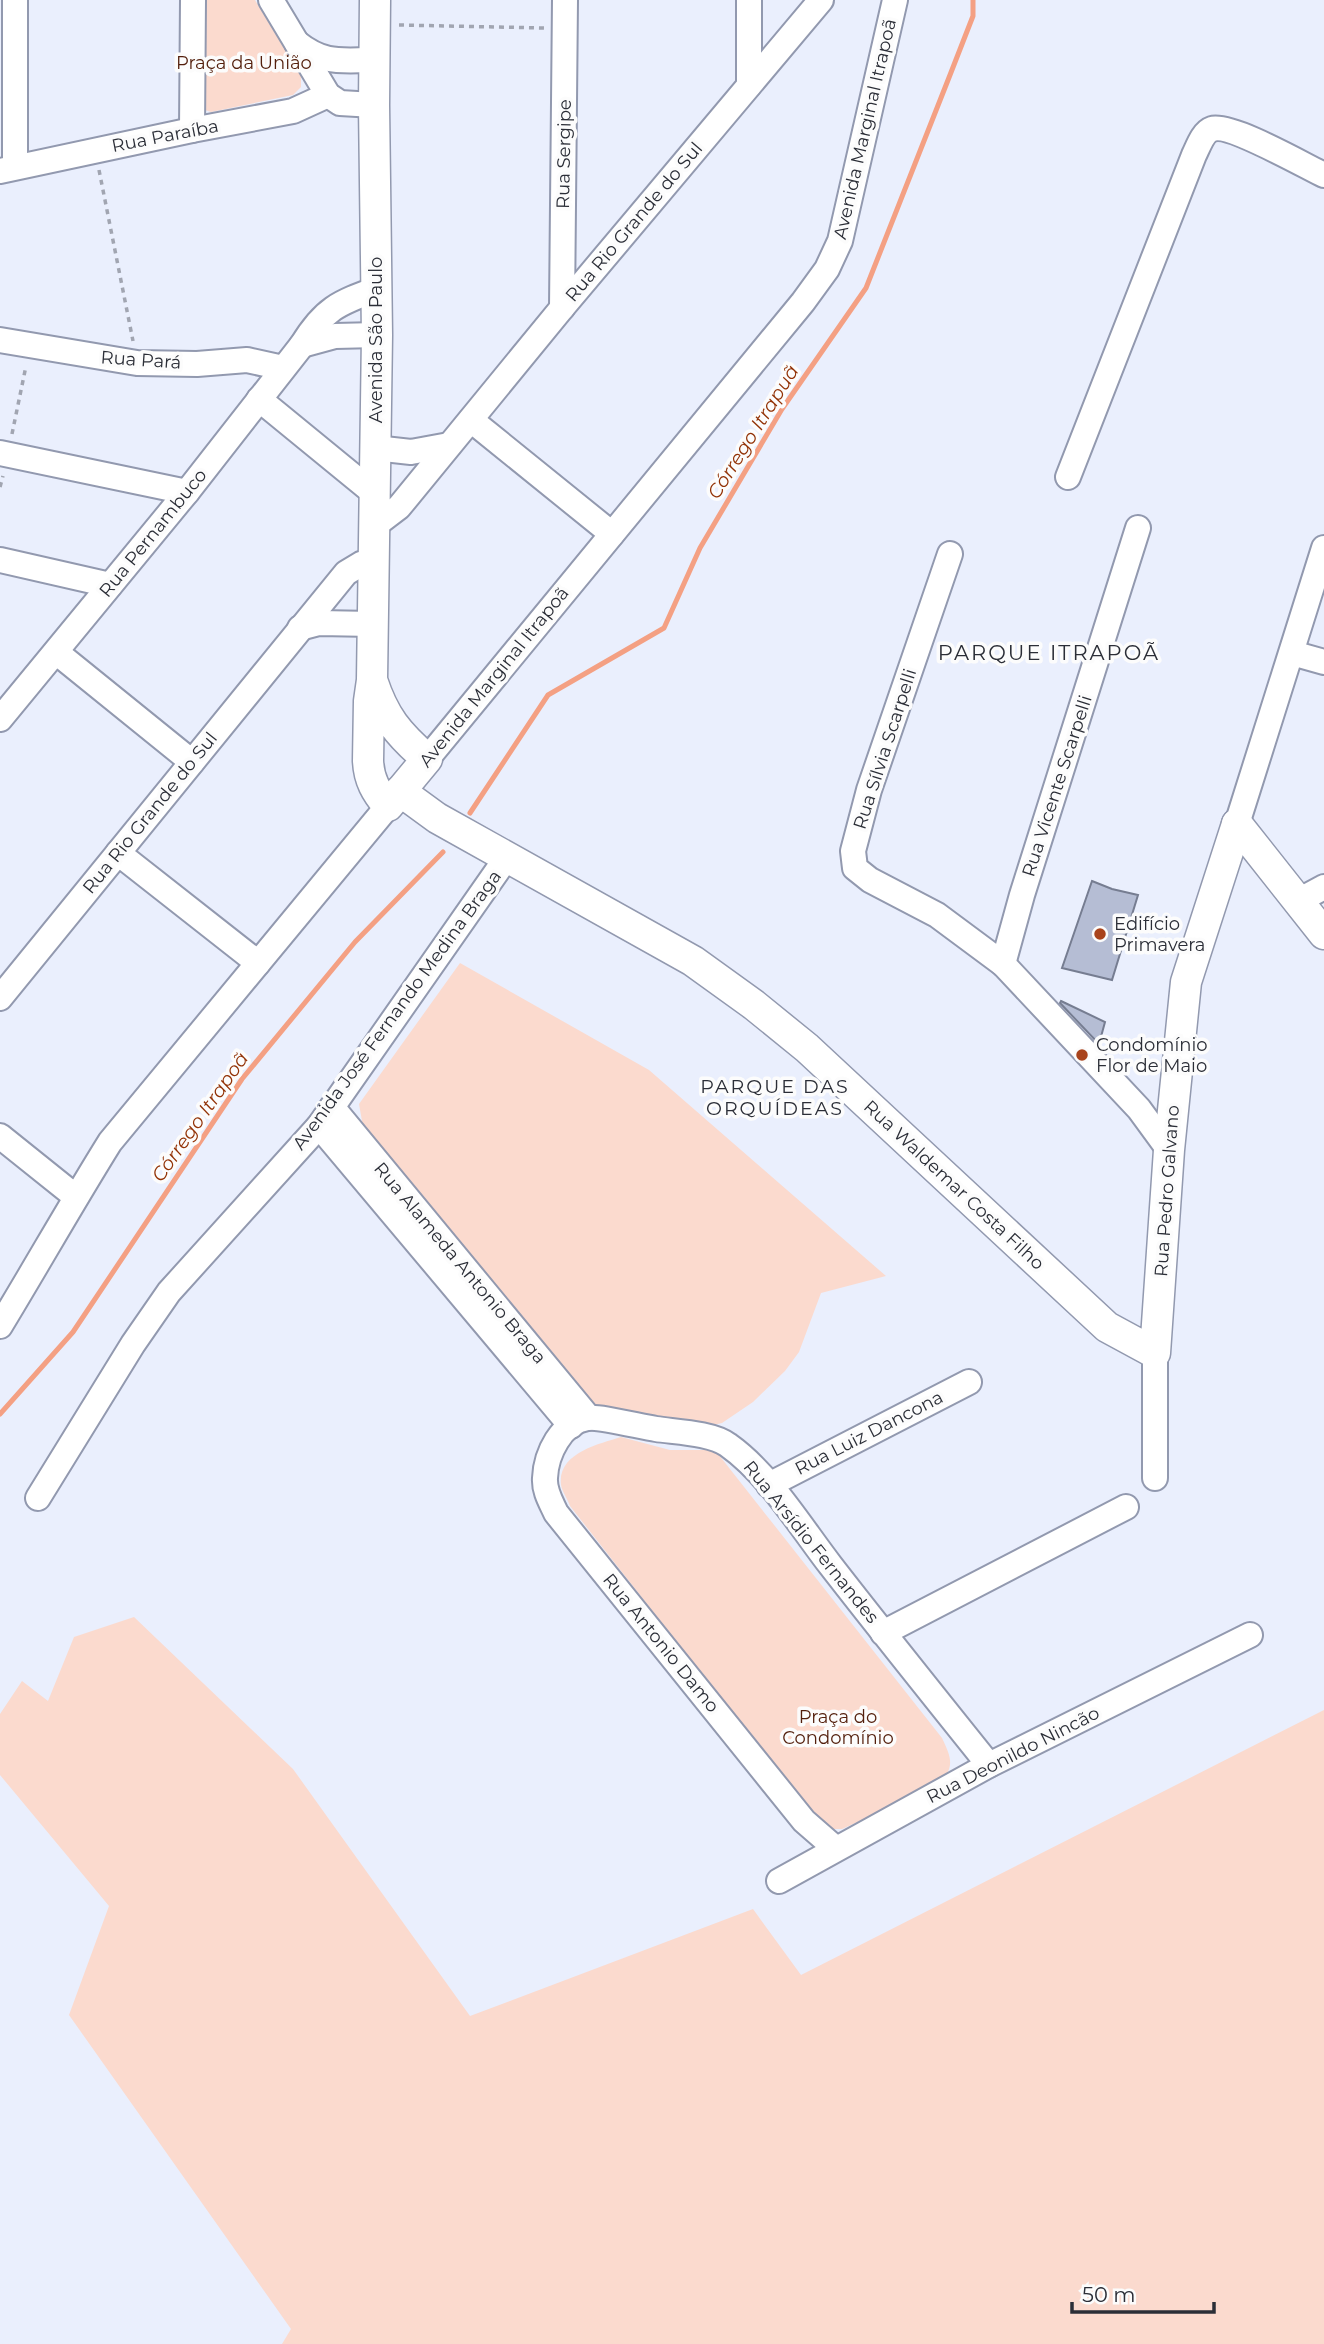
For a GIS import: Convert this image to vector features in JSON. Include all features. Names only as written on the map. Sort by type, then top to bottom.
[{"type":"main road","name":"Avenida São Paulo","points":[[375,0],[377,335],[369,771],[376,792],[394,799]]},
{"type":"main road","name":"Avenida São Paulo","points":[[372,680],[382,708],[397,732],[427,759]]},
{"type":"main road","name":"Avenida Marginal Itrapoã","points":[[394,799],[427,759]]},
{"type":"main road","name":"Rua Waldemar Costa Filho","points":[[394,799],[437,818],[692,961],[754,1005],[807,1048],[1107,1327],[1155,1353]]},
{"type":"main road","points":[[1237,824],[1324,934]]},
{"type":"main road","name":"Rua Pedro Galvano","points":[[1155,1353],[1169,1150],[1186,982],[1237,824]]},
{"type":"street","points":[[7,169],[15,0]]},
{"type":"street","points":[[192,130],[193,0]]},
{"type":"street","points":[[271,0],[328,95],[340,103],[374,105]]},
{"type":"street","name":"Rua Sergipe","points":[[562,308],[565,0]]},
{"type":"street","points":[[748,0],[749,85]]},
{"type":"street","name":"Rua Rio Grande do Sul","points":[[374,526],[399,507],[821,0]]},
{"type":"street","name":"Avenida Marginal Itrapoã","points":[[427,759],[803,302],[827,269],[840,241],[895,0]]},
{"type":"street","points":[[297,43],[313,56],[330,60],[375,60]]},
{"type":"street","name":"Rua Paraíba","points":[[7,169],[293,111],[328,95]]},
{"type":"street","points":[[1068,477],[1194,155],[1205,134],[1212,128],[1222,128],[1246,136],[1324,175]]},
{"type":"street","name":"Rua Pernambuco","points":[[0,719],[187,492],[302,345],[313,327],[335,305],[377,289]]},
{"type":"street","points":[[302,345],[335,336],[377,335]]},
{"type":"street","name":"Rua Pará","points":[[0,340],[137,363],[247,360],[283,368]]},
{"type":"street","points":[[259,399],[375,494]]},
{"type":"street","points":[[471,420],[612,534]]},
{"type":"street","points":[[375,448],[411,452],[449,445]]},
{"type":"street","points":[[4,453],[187,492]]},
{"type":"street","name":"Rua Vicente Scarpelli","points":[[1003,964],[1138,528]]},
{"type":"street","name":"Rua Pedro Galvano","points":[[1237,824],[1324,548]]},
{"type":"street","name":"Rua Sílvia Scarpelli","points":[[950,554],[869,790],[853,851],[855,868],[870,880],[937,915],[1003,964],[1139,1109],[1169,1150]]},
{"type":"street","points":[[0,560],[110,585]]},
{"type":"street","name":"Rua Rio Grande do Sul","points":[[0,998],[346,573],[374,560]]},
{"type":"street","points":[[300,628],[319,623],[373,624]]},
{"type":"street","points":[[56,652],[192,762]]},
{"type":"street","points":[[1292,653],[1324,663]]},
{"type":"street","name":"Avenida Marginal Itrapoã","points":[[2,1317],[22,1292],[110,1142],[394,799]]},
{"type":"street","points":[[118,853],[258,963]]},
{"type":"street","name":"Avenida José Fernando Medina Braga","points":[[37,1498],[133,1344],[169,1292],[325,1117],[507,857]]},
{"type":"street","points":[[1298,901],[1324,887]]},
{"type":"street","points":[[1139,1109],[1173,1109]]},
{"type":"street","name":"Rua Alameda Antonio Braga","points":[[325,1117],[578,1422]]},
{"type":"street","points":[[0,1136],[76,1197]]},
{"type":"street","name":"Rua Pedro Galvano","points":[[1155,1353],[1156,1478]]},
{"type":"street","name":"Rua Luiz Dancona","points":[[769,1485],[969,1382]]},
{"type":"street","name":"Rua Arsídio Fernandes","points":[[578,1422],[700,1436],[725,1442],[748,1461],[989,1765]]},
{"type":"street","name":"Rua Antonio Damo","points":[[578,1422],[552,1445],[545,1478],[547,1494],[556,1513],[804,1821],[835,1848]]},
{"type":"street","points":[[883,1633],[1126,1507]]},
{"type":"street","name":"Rua Deonildo Nincão","points":[[779,1881],[989,1765],[1250,1635]]},
{"type":"path","points":[[398,25],[565,28]]},
{"type":"path","points":[[95,150],[137,363]]},
{"type":"path","points":[[0,487],[4,453],[30,346]]},
{"type":"green space","name":"Praça da União","points":[[203,0],[255,0],[301,76],[301,87],[293,95],[211,112],[205,110],[202,103]]},
{"type":"green space","points":[[460,963],[649,1070],[886,1276],[821,1293],[799,1352],[785,1371],[753,1402],[722,1423],[705,1427],[641,1421],[582,1403],[365,1138],[359,1104]]},
{"type":"green space","name":"Praça do Condomínio","points":[[621,1437],[670,1450],[715,1450],[942,1738],[950,1763],[938,1786],[842,1829],[828,1829],[815,1818],[570,1506],[561,1485],[566,1465],[581,1452]]},
{"type":"green space","points":[[134,1617],[293,1769],[470,2016],[753,1909],[801,1975],[1324,1710],[1324,2344],[282,2344],[291,2329],[69,2015],[109,1906],[0,1775],[0,1714],[22,1681],[48,1701],[74,1637]]},
{"type":"building","name":"Edifício Primavera","points":[[1092,881],[1138,895],[1112,980],[1062,968]]},
{"type":"building","points":[[1061,1001],[1105,1022],[1099,1044],[1060,1003]]},
{"type":"waterway","name":"Córrego Itrapuã","points":[[470,813],[548,695],[664,628],[700,548],[782,409],[866,288],[973,16],[973,0]]},
{"type":"waterway","name":"Córrego Itrapoã","points":[[0,1414],[73,1332],[242,1079],[355,942],[443,852]]},
{"type":"place","name":"Edifício Primavera","points":[[1100,934]]},
{"type":"place","name":"Condomínio Flor de Maio","points":[[1082,1055]]},
{"type":"district","name":"PARQUE ITRAPOÃ","points":[[1049,652]]},
{"type":"district","name":"PARQUE DAS ORQUÍDEAS","points":[[775,1097]]}]
